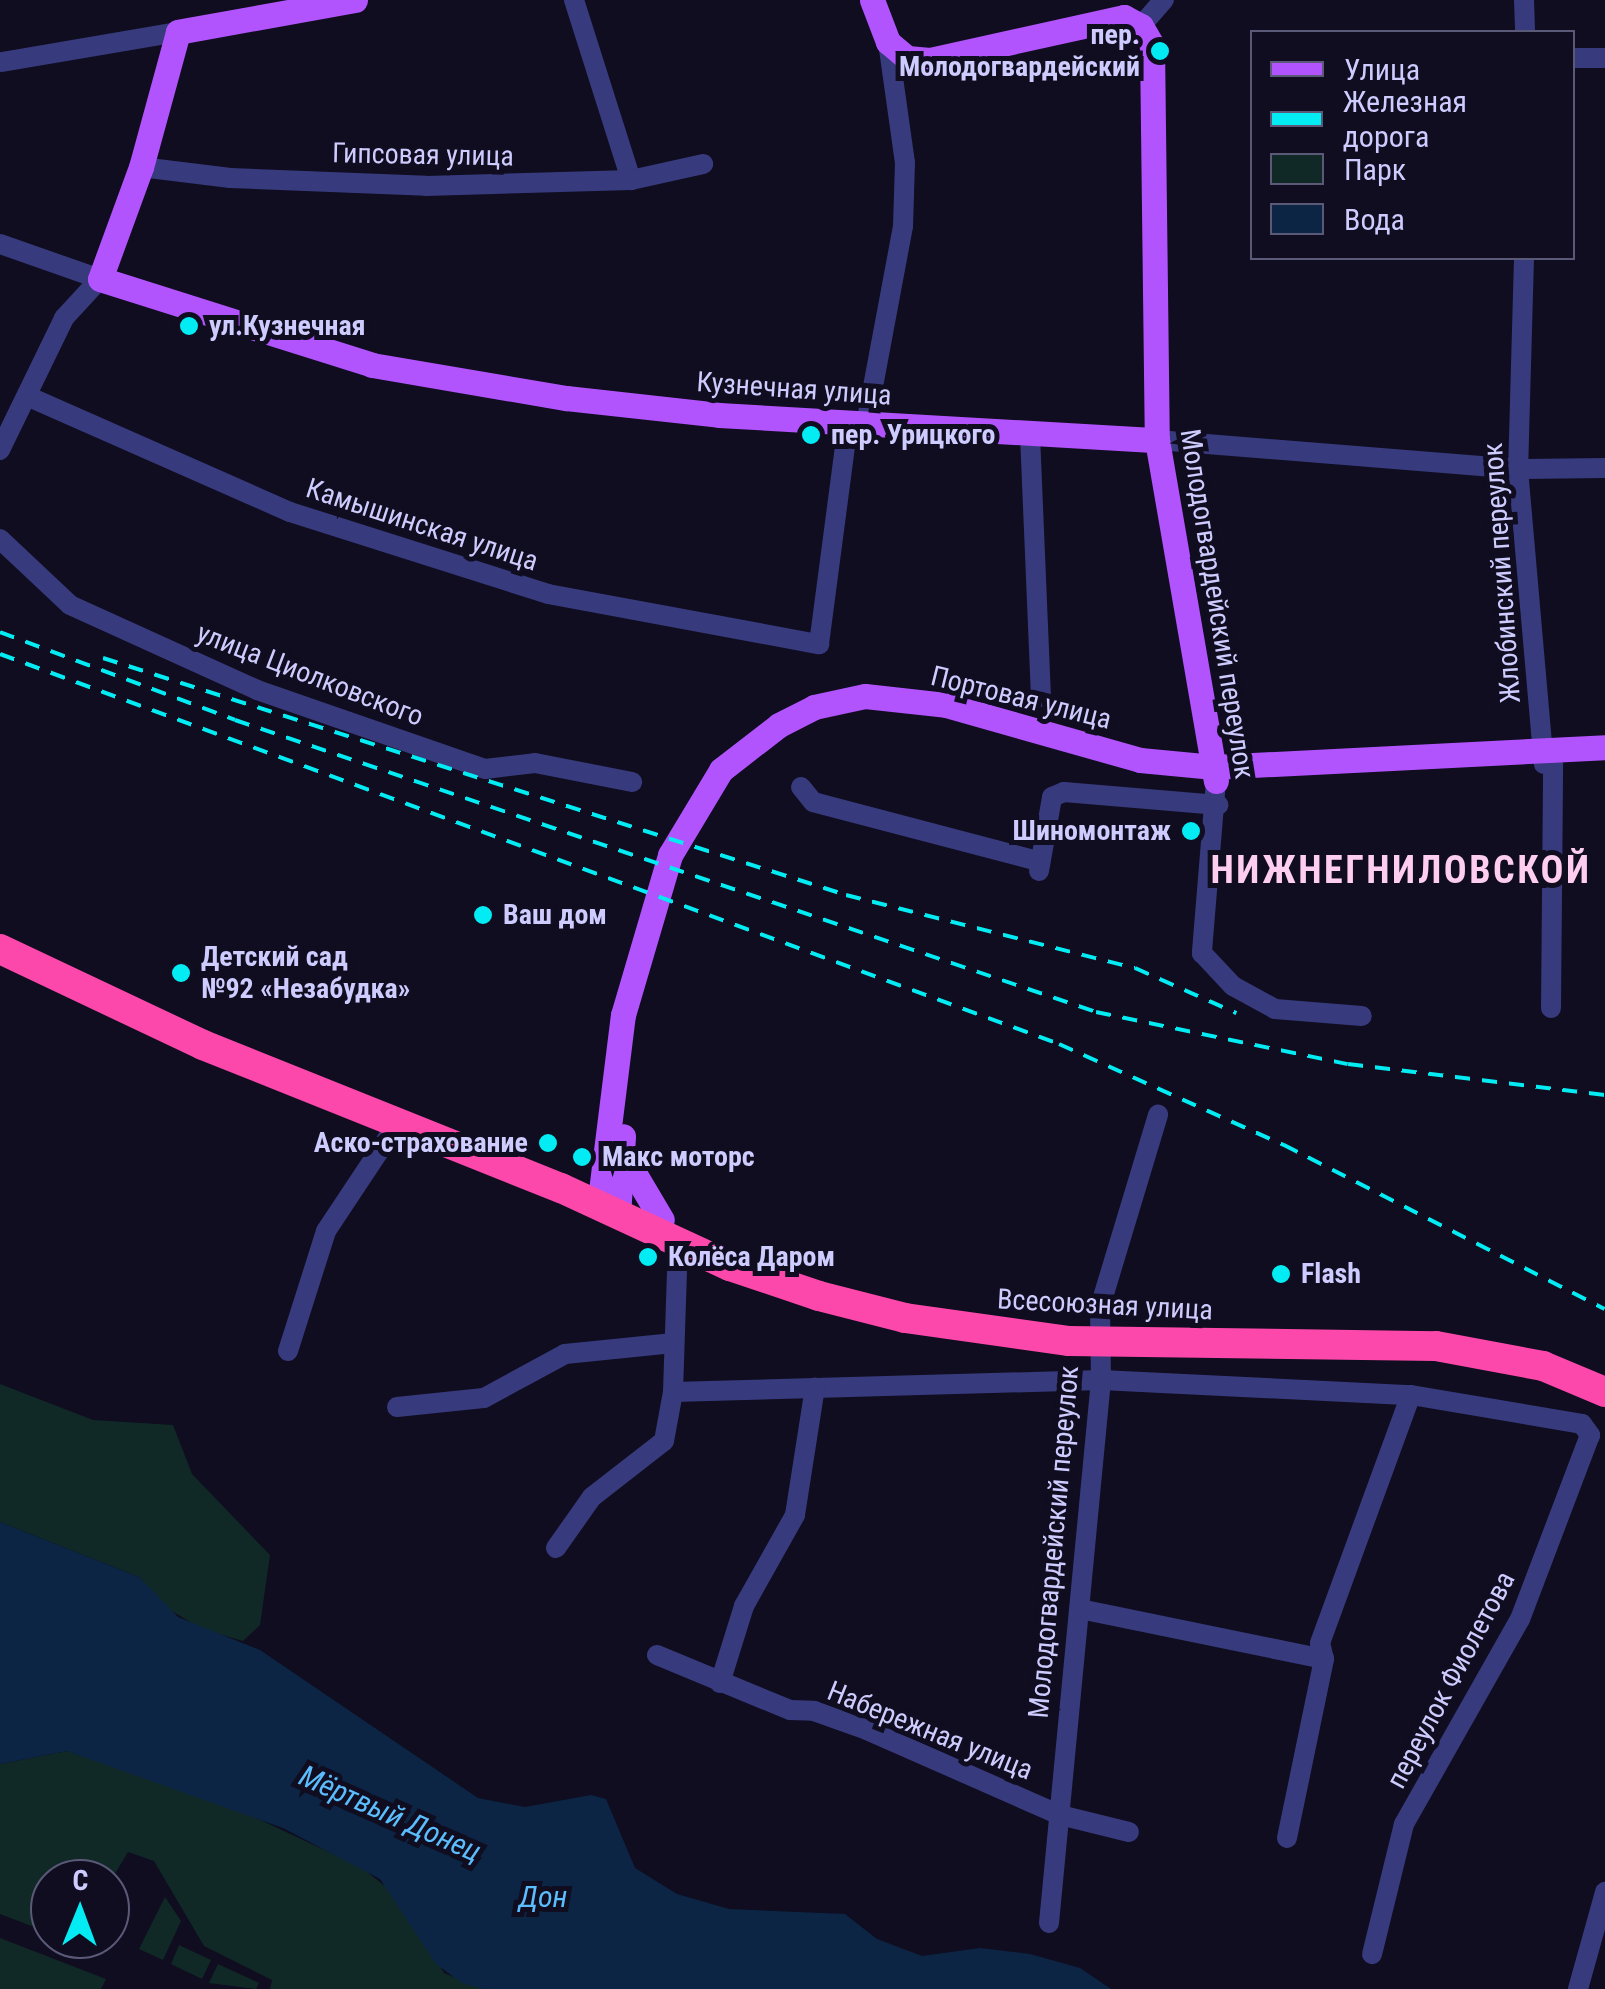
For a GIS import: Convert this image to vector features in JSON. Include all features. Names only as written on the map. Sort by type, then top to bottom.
[{"type":"highway","name":"Всесоюзная улица","points":[[0,949],[203,1045],[609,1205],[819,1296],[905,1318],[1099,1333],[1436,1346],[1544,1366],[1605,1392]]},
{"type":"highway","name":"Всесоюзная улица","points":[[1099,1333],[1434,1326],[1547,1347],[1605,1371]]},
{"type":"main road","points":[[100,279],[141,167],[178,32],[284,6],[355,0]]},
{"type":"main road","points":[[872,0],[888,42],[908,58],[930,60],[1124,17],[1141,26]]},
{"type":"main road","name":"Молодогвардейский переулок","points":[[1141,26],[1153,54],[1157,440],[1216,784]]},
{"type":"main road","name":"Кузнечная улица","points":[[100,279],[372,365],[566,398],[857,423],[1157,440]]},
{"type":"main road","name":"Портовая улица","points":[[609,1205],[623,1016],[670,855],[720,770],[778,725],[814,708],[865,696],[946,705],[1216,784],[1547,759],[1605,762]]},
{"type":"main road","name":"Портовая улица","points":[[1547,759],[1605,747]]},
{"type":"main road","points":[[561,1188],[591,1172],[614,1145],[638,1190],[670,1231]]},
{"type":"street","points":[[574,0],[631,180]]},
{"type":"street","points":[[1141,26],[1164,0]]},
{"type":"street","points":[[1524,0],[1524,30]]},
{"type":"street","points":[[2,62],[178,32]]},
{"type":"street","points":[[857,423],[903,226],[905,163],[888,42]]},
{"type":"street","points":[[1575,58],[1605,58]]},
{"type":"street","name":"Гипсовая улица","points":[[141,167],[230,178],[426,186],[631,180],[703,164]]},
{"type":"street","name":"Кузнечная улица","points":[[0,244],[100,279]]},
{"type":"street","name":"Жлобинский переулок","points":[[1524,260],[1518,469],[1547,759],[1551,1008]]},
{"type":"street","points":[[0,450],[64,318],[100,279]]},
{"type":"street","name":"Камышинская улица","points":[[28,396],[290,512],[548,594],[818,644],[857,423]]},
{"type":"street","points":[[1030,434],[1041,697]]},
{"type":"street","name":"Кузнечная улица","points":[[1157,440],[1518,469],[1605,468]]},
{"type":"street","name":"улица Циолковского","points":[[0,539],[70,605],[257,690],[484,769],[535,763],[632,782]]},
{"type":"street","points":[[801,787],[814,802],[1039,867],[1052,797],[1064,792],[1216,784]]},
{"type":"street","name":"Молодогвардейский переулок","points":[[1216,784],[1202,953],[1233,986],[1274,1009],[1362,1016]]},
{"type":"street","name":"Молодогвардейский переулок","points":[[1049,1923],[1101,1380],[1099,1333],[1158,1114]]},
{"type":"street","points":[[288,1351],[326,1231],[398,1121]]},
{"type":"street","points":[[556,1548],[592,1498],[664,1441],[673,1392],[670,1231]]},
{"type":"street","points":[[396,1407],[484,1398],[565,1354],[673,1343]]},
{"type":"street","points":[[673,1392],[1101,1380],[1411,1395],[1320,1644],[1324,1659],[1287,1838]]},
{"type":"street","points":[[720,1683],[744,1606],[795,1515],[806,1474],[815,1388]]},
{"type":"street","name":"переулок Фиолетова","points":[[1372,1954],[1404,1824],[1520,1619],[1590,1435],[1565,1418],[1411,1395]]},
{"type":"street","points":[[1080,1609],[1324,1659]]},
{"type":"street","name":"Набережная улица","points":[[658,1655],[720,1683],[868,1730],[1060,1815],[1129,1832]]},
{"type":"street","points":[[1578,1989],[1605,1892]]},
{"type":"green space","points":[[0,1384],[93,1420],[173,1425],[192,1474],[270,1555],[260,1625],[243,1641],[202,1629],[165,1607],[139,1577],[0,1522]]},
{"type":"green space","points":[[67,1751],[235,1808],[361,1867],[396,1895],[444,1973],[483,1989],[270,1989],[272,1980],[204,1946],[154,1861],[128,1852],[124,1859],[30,1859],[30,1925],[0,1914],[0,1764]]},
{"type":"green space","points":[[165,1897],[181,1921],[163,1960],[139,1949]]},
{"type":"green space","points":[[0,1938],[30,1950],[30,1959],[54,1959],[106,1979],[101,1989],[0,1989]]},
{"type":"green space","points":[[179,1945],[211,1960],[202,1979],[171,1964]]},
{"type":"green space","points":[[218,1964],[259,1983],[256,1989],[209,1983]]},
{"type":"water","name":"Дон","points":[[0,1522],[139,1577],[178,1617],[260,1650],[478,1798],[525,1807],[591,1795],[606,1799],[635,1868],[677,1894],[729,1909],[845,1914],[877,1939],[922,1956],[980,1948],[1030,1954],[1080,1968],[1111,1989],[483,1989],[462,1983],[436,1964],[380,1879],[283,1828],[67,1751],[0,1764]]},
{"type":"railway","points":[[0,632],[235,720],[1096,1012],[1348,1064],[1605,1095]]},
{"type":"railway","points":[[0,654],[1059,1044],[1284,1145],[1605,1309]]},
{"type":"railway","points":[[103,658],[846,895],[1135,968],[1236,1013]]},
{"type":"place","name":"пер. Молодогвардейский","points":[[1160,51]]},
{"type":"place","name":"ул.Кузнечная","points":[[189,326]]},
{"type":"place","name":"пер. Урицкого","points":[[811,435]]},
{"type":"place","name":"Шиномонтаж","points":[[1191,831]]},
{"type":"place","name":"Ваш дом","points":[[483,915]]},
{"type":"place","name":"Детский сад №92 «Незабудка»","points":[[181,973]]},
{"type":"place","name":"Аско-страхование","points":[[548,1143]]},
{"type":"place","name":"Макс моторс","points":[[582,1157]]},
{"type":"place","name":"Колёса Даром","points":[[648,1257]]},
{"type":"place","name":"Flash","points":[[1281,1274]]},
{"type":"district","name":"НИЖНЕГНИЛОВСКОЙ","points":[[1401,871]]},
{"type":"water label","name":"Мёртвый Донец","points":[[390,1814]]}]
